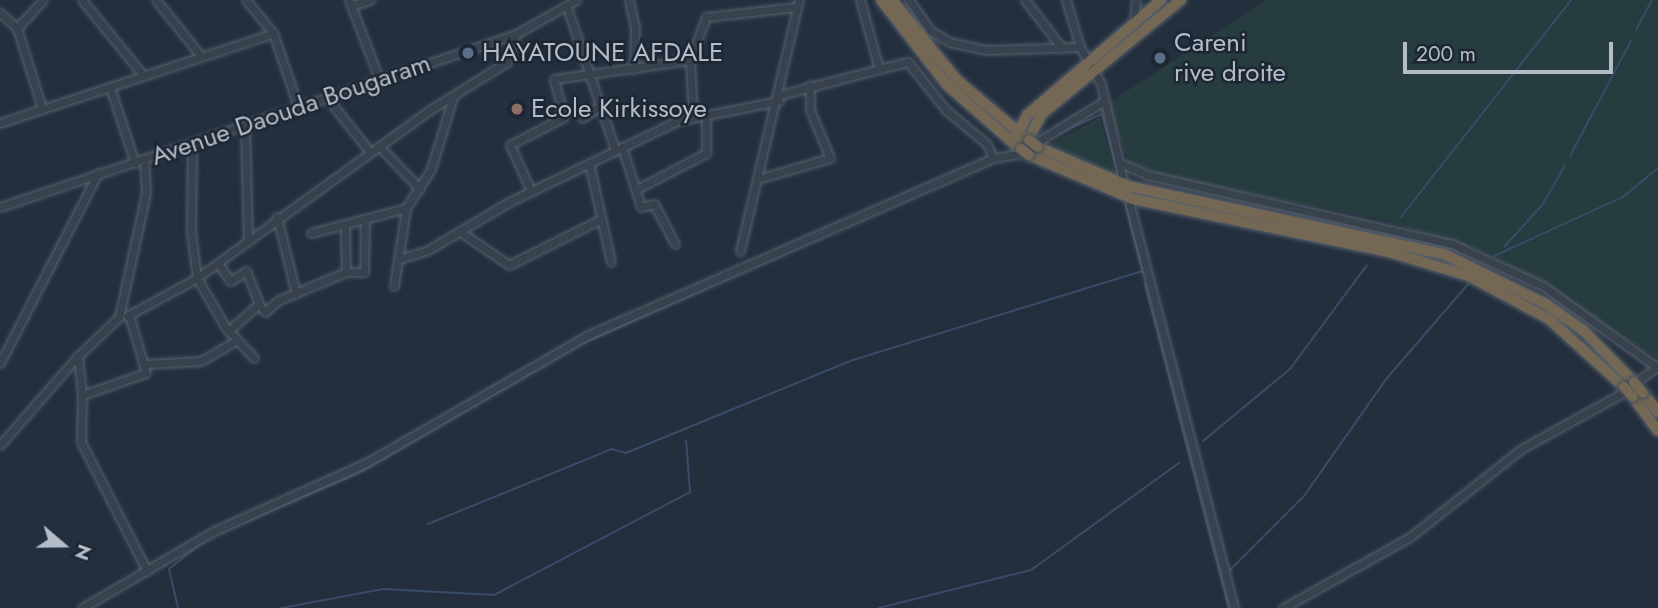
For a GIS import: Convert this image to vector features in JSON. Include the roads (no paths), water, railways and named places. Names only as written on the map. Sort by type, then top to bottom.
[{"type":"highway","points":[[881,0],[947,85],[1028,147],[1128,186],[1392,247],[1472,271],[1584,331],[1638,395],[1658,412]]},
{"type":"highway","points":[[892,0],[957,80],[1017,131],[1028,147]]},
{"type":"highway","points":[[1017,131],[1027,115],[1086,60],[1161,0]]},
{"type":"highway","points":[[1028,147],[1034,121],[1178,1]]},
{"type":"highway","points":[[998,116],[1027,115]]},
{"type":"highway","points":[[1638,395],[1658,432]]},
{"type":"street","points":[[17,28],[43,0]]},
{"type":"street","points":[[82,0],[143,75]]},
{"type":"street","points":[[156,0],[200,55]]},
{"type":"street","points":[[246,0],[273,33],[299,109]]},
{"type":"street","points":[[370,0],[351,3],[380,81]]},
{"type":"street","points":[[629,0],[635,28],[634,69]]},
{"type":"street","points":[[860,0],[879,69]]},
{"type":"street","points":[[909,0],[931,31],[949,42],[987,50],[1080,47]]},
{"type":"street","points":[[1025,0],[1062,48]]},
{"type":"street","points":[[1066,0],[1080,47],[1095,71],[1122,176]]},
{"type":"street","points":[[1134,22],[1136,0]]},
{"type":"street","points":[[571,3],[597,108],[619,148],[641,207],[654,204],[675,244]]},
{"type":"street","name":"Avenue Daouda Bougaram","points":[[0,207],[299,109],[516,34],[571,3]]},
{"type":"street","points":[[693,116],[690,60],[706,17],[770,14],[798,4]]},
{"type":"street","points":[[740,251],[779,98],[781,65],[798,4]]},
{"type":"street","points":[[0,13],[17,28],[42,108]]},
{"type":"street","points":[[0,123],[273,33]]},
{"type":"street","points":[[0,445],[78,356],[119,317],[129,315],[197,278],[277,217],[370,152],[507,62],[516,34]]},
{"type":"street","points":[[531,191],[510,145],[564,117],[554,79],[690,60]]},
{"type":"street","points":[[399,259],[428,250],[531,191],[693,116],[706,117],[779,98],[810,85],[908,62],[946,110],[987,144],[993,158]]},
{"type":"street","points":[[758,179],[830,158],[810,110],[810,85]]},
{"type":"street","points":[[110,87],[135,163]]},
{"type":"street","points":[[394,286],[407,208],[420,189],[453,96]]},
{"type":"street","points":[[328,99],[370,152]]},
{"type":"street","points":[[82,608],[212,532],[368,461],[586,337],[993,158],[1018,154],[1104,101]]},
{"type":"street","points":[[582,117],[597,108]]},
{"type":"street","points":[[635,190],[706,153],[706,117]]},
{"type":"street","points":[[245,127],[247,241]]},
{"type":"street","points":[[192,144],[191,232],[197,278],[228,331],[254,358]]},
{"type":"street","points":[[379,146],[420,189]]},
{"type":"street","points":[[119,317],[146,193],[144,160]]},
{"type":"street","points":[[589,163],[599,220],[611,262]]},
{"type":"street","points":[[1120,163],[1148,175],[1452,244],[1543,286],[1658,367],[1619,395],[1521,449],[1410,537],[1283,608]]},
{"type":"street","points":[[0,363],[99,173]]},
{"type":"street","points":[[1130,205],[1234,608]]},
{"type":"street","points":[[311,233],[407,208]]},
{"type":"street","points":[[277,217],[296,294]]},
{"type":"street","points":[[218,263],[230,281],[246,271],[265,312],[296,294],[346,272],[365,271],[365,219]]},
{"type":"street","points":[[459,231],[512,264],[599,220]]},
{"type":"street","points":[[345,226],[346,272]]},
{"type":"street","points":[[228,331],[259,304]]},
{"type":"street","points":[[82,395],[145,376],[146,364],[129,315]]},
{"type":"street","points":[[146,364],[201,361],[237,340]]},
{"type":"street","points":[[78,356],[82,395],[81,442],[147,571]]},
{"type":"waterway","points":[[1401,217],[1571,0]]},
{"type":"waterway","points":[[1636,30],[1652,0]]},
{"type":"waterway","points":[[1570,156],[1631,41]]},
{"type":"waterway","points":[[1057,134],[1102,114],[1117,169]]},
{"type":"waterway","points":[[974,170],[995,161]]},
{"type":"waterway","points":[[1504,247],[1543,204],[1565,165]]},
{"type":"waterway","points":[[1494,256],[1623,197],[1658,168]]},
{"type":"waterway","points":[[1125,203],[1143,273]]},
{"type":"waterway","points":[[178,608],[169,569],[209,537],[357,474],[579,345],[834,231]]},
{"type":"waterway","points":[[1203,441],[1290,369],[1367,265]]},
{"type":"waterway","points":[[428,524],[612,449],[626,453],[853,360],[1142,271]]},
{"type":"waterway","points":[[1230,570],[1304,496],[1387,378],[1469,283]]},
{"type":"waterway","points":[[1145,284],[1229,608]]},
{"type":"waterway","points":[[281,608],[384,589],[494,595],[690,492],[686,440]]},
{"type":"waterway","points":[[879,608],[1031,570],[1179,463]]},
{"type":"place","name":"HAYATOUNE AFDALE","points":[[468,53]]},
{"type":"place","name":"Careni rive droite","points":[[1160,58]]},
{"type":"place","name":"Ecole Kirkissoye","points":[[517,109]]}]
